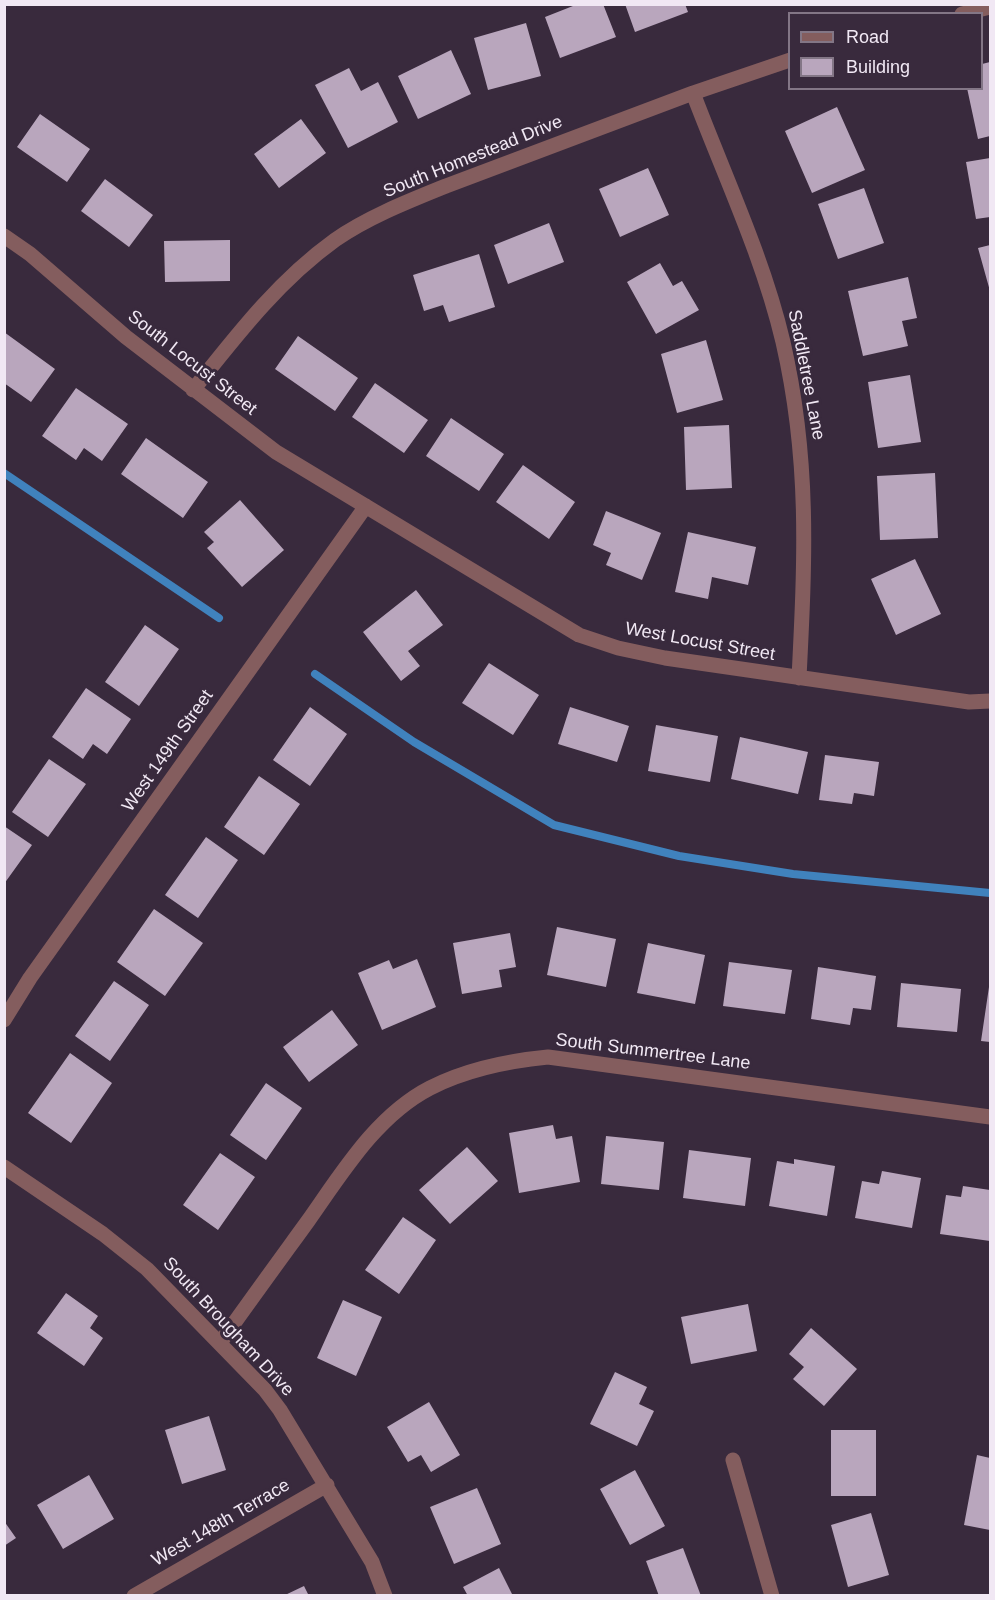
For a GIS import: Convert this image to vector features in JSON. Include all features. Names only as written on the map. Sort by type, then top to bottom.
[{"type":"street","points":[[970,12],[990,7]]},
{"type":"street","name":"South Homestead Drive","points":[[193,390],[256,313],[291,276],[336,239],[426,194],[693,93],[788,60]]},
{"type":"street","name":"Saddletree Lane","points":[[693,93],[758,261],[783,340],[796,410],[804,478],[806,552],[799,678]]},
{"type":"street","name":"South Locust Street","points":[[4,236],[193,390],[276,452],[366,506]]},
{"type":"street","name":"West Locust Street","points":[[366,506],[579,635],[618,648],[665,658],[799,678],[969,702],[990,701]]},
{"type":"street","name":"West 149th Street","points":[[4,1020],[30,978],[366,506]]},
{"type":"street","name":"South Summertree Lane","points":[[220,1342],[372,1135],[407,1103],[430,1088],[483,1067],[508,1061],[559,1058],[990,1118]]},
{"type":"street","name":"South Brougham Drive","points":[[4,1167],[103,1234],[147,1269],[220,1342],[280,1410],[372,1562],[385,1596]]},
{"type":"street","points":[[733,1460],[772,1596]]},
{"type":"street","name":"West 148th Terrace","points":[[134,1596],[327,1485]]},
{"type":"building","points":[[578,4],[603,4],[616,37],[560,58],[545,17]]},
{"type":"building","points":[[625,4],[685,4],[688,12],[635,32]]},
{"type":"building","points":[[526,23],[541,76],[488,90],[474,38]]},
{"type":"building","points":[[451,50],[471,94],[418,119],[398,76]]},
{"type":"building","points":[[990,62],[990,136],[978,139],[967,90],[983,90],[983,64]]},
{"type":"building","points":[[349,68],[361,91],[378,82],[398,122],[348,148],[315,85]]},
{"type":"building","points":[[837,107],[865,170],[812,193],[785,131]]},
{"type":"building","points":[[40,114],[90,149],[67,182],[17,147]]},
{"type":"building","points":[[301,119],[326,153],[279,188],[254,154]]},
{"type":"building","points":[[990,158],[990,217],[976,219],[966,162]]},
{"type":"building","points":[[648,168],[669,215],[620,237],[599,189]]},
{"type":"building","points":[[105,179],[153,215],[129,247],[81,211]]},
{"type":"building","points":[[864,188],[884,243],[838,259],[818,204]]},
{"type":"building","points":[[549,223],[564,262],[508,284],[494,245]]},
{"type":"building","points":[[230,240],[230,281],[165,282],[164,241]]},
{"type":"building","points":[[990,245],[990,291],[978,248]]},
{"type":"building","points":[[479,254],[495,307],[449,322],[443,305],[424,311],[413,275]]},
{"type":"building","points":[[660,263],[673,286],[682,281],[699,310],[656,334],[627,282]]},
{"type":"building","points":[[908,277],[917,318],[902,321],[908,346],[863,356],[848,291]]},
{"type":"building","points":[[4,332],[55,369],[31,402],[4,383]]},
{"type":"building","points":[[298,336],[358,378],[335,411],[275,369]]},
{"type":"building","points":[[706,340],[723,400],[677,413],[661,354]]},
{"type":"building","points":[[910,375],[921,442],[878,448],[868,382]]},
{"type":"building","points":[[375,383],[428,420],[404,453],[352,417]]},
{"type":"building","points":[[76,388],[128,424],[102,461],[84,448],[76,460],[42,436]]},
{"type":"building","points":[[451,418],[504,454],[479,491],[426,456]]},
{"type":"building","points":[[729,425],[732,488],[686,490],[684,427]]},
{"type":"building","points":[[146,438],[208,482],[183,518],[121,474]]},
{"type":"building","points":[[523,465],[575,502],[549,539],[496,502]]},
{"type":"building","points":[[935,473],[938,538],[880,540],[877,476]]},
{"type":"building","points":[[240,500],[284,550],[242,587],[207,548],[214,542],[204,532]]},
{"type":"building","points":[[606,511],[661,533],[642,580],[606,565],[611,553],[593,545]]},
{"type":"building","points":[[688,532],[756,547],[748,585],[712,577],[708,599],[675,592]]},
{"type":"building","points":[[915,559],[941,614],[896,635],[871,579]]},
{"type":"building","points":[[416,590],[443,625],[408,651],[420,666],[401,681],[363,632]]},
{"type":"building","points":[[145,625],[179,649],[139,706],[105,682]]},
{"type":"building","points":[[489,663],[539,695],[513,735],[462,703]]},
{"type":"building","points":[[86,688],[131,719],[107,754],[93,744],[83,759],[52,737]]},
{"type":"building","points":[[310,707],[347,734],[310,786],[273,760]]},
{"type":"building","points":[[570,707],[629,726],[617,762],[558,744]]},
{"type":"building","points":[[656,725],[718,736],[710,782],[648,771]]},
{"type":"building","points":[[740,737],[808,752],[798,794],[731,779]]},
{"type":"building","points":[[825,755],[879,762],[874,796],[854,793],[852,804],[819,800]]},
{"type":"building","points":[[49,759],[86,784],[48,837],[12,812]]},
{"type":"building","points":[[259,776],[300,804],[264,855],[224,827]]},
{"type":"building","points":[[4,826],[32,845],[4,884]]},
{"type":"building","points":[[206,837],[238,860],[198,918],[165,895]]},
{"type":"building","points":[[154,909],[203,943],[165,996],[117,962]]},
{"type":"building","points":[[557,927],[616,939],[606,987],[547,975]]},
{"type":"building","points":[[510,933],[516,967],[499,970],[502,987],[462,994],[453,943]]},
{"type":"building","points":[[648,943],[705,955],[695,1004],[637,993]]},
{"type":"building","points":[[417,959],[436,1007],[382,1030],[358,973],[389,960],[393,969]]},
{"type":"building","points":[[729,962],[792,970],[785,1014],[723,1006]]},
{"type":"building","points":[[818,967],[876,976],[871,1010],[853,1008],[850,1025],[811,1019]]},
{"type":"building","points":[[114,981],[149,1005],[110,1061],[75,1036]]},
{"type":"building","points":[[901,983],[961,989],[957,1032],[897,1027]]},
{"type":"building","points":[[990,987],[990,1042],[981,1041]]},
{"type":"building","points":[[332,1010],[358,1045],[309,1082],[283,1047]]},
{"type":"building","points":[[70,1053],[112,1083],[71,1143],[28,1113]]},
{"type":"building","points":[[266,1083],[302,1108],[266,1160],[230,1135]]},
{"type":"building","points":[[553,1125],[556,1139],[572,1136],[580,1182],[519,1193],[509,1133]]},
{"type":"building","points":[[606,1136],[664,1142],[659,1190],[601,1184]]},
{"type":"building","points":[[467,1147],[498,1181],[450,1224],[419,1190]]},
{"type":"building","points":[[689,1150],[751,1158],[745,1206],[683,1198]]},
{"type":"building","points":[[220,1153],[255,1177],[218,1230],[183,1205]]},
{"type":"building","points":[[794,1159],[835,1166],[827,1216],[769,1206],[777,1161],[794,1164]]},
{"type":"building","points":[[882,1171],[921,1178],[912,1228],[855,1218],[862,1181],[879,1184]]},
{"type":"building","points":[[963,1186],[990,1190],[990,1241],[940,1234],[946,1195],[961,1197]]},
{"type":"building","points":[[403,1217],[436,1240],[399,1294],[365,1270]]},
{"type":"building","points":[[66,1293],[98,1316],[90,1328],[103,1338],[84,1366],[37,1333]]},
{"type":"building","points":[[343,1300],[382,1317],[356,1376],[317,1358]]},
{"type":"building","points":[[748,1304],[757,1351],[691,1364],[681,1317]]},
{"type":"building","points":[[811,1328],[857,1369],[824,1406],[793,1379],[804,1367],[789,1354]]},
{"type":"building","points":[[615,1372],[647,1387],[639,1404],[654,1411],[637,1446],[590,1424]]},
{"type":"building","points":[[429,1402],[460,1455],[431,1472],[421,1455],[408,1462],[387,1427]]},
{"type":"building","points":[[209,1416],[226,1470],[182,1484],[165,1430]]},
{"type":"building","points":[[831,1430],[876,1430],[876,1496],[831,1496]]},
{"type":"building","points":[[977,1455],[990,1458],[990,1530],[964,1525]]},
{"type":"building","points":[[635,1470],[665,1526],[630,1545],[600,1489]]},
{"type":"building","points":[[89,1475],[114,1519],[63,1549],[37,1505]]},
{"type":"building","points":[[477,1488],[501,1544],[454,1564],[430,1507]]},
{"type":"building","points":[[871,1513],[889,1575],[848,1587],[831,1525]]},
{"type":"building","points":[[4,1521],[16,1538],[4,1546]]},
{"type":"building","points":[[683,1548],[701,1596],[659,1596],[646,1561]]},
{"type":"building","points":[[499,1568],[513,1596],[468,1596],[463,1587]]},
{"type":"building","points":[[304,1586],[309,1596],[283,1596]]},
{"type":"waterway","points":[[4,473],[219,618]]},
{"type":"waterway","points":[[315,674],[414,742],[554,825],[679,856],[793,874],[990,893]]}]
